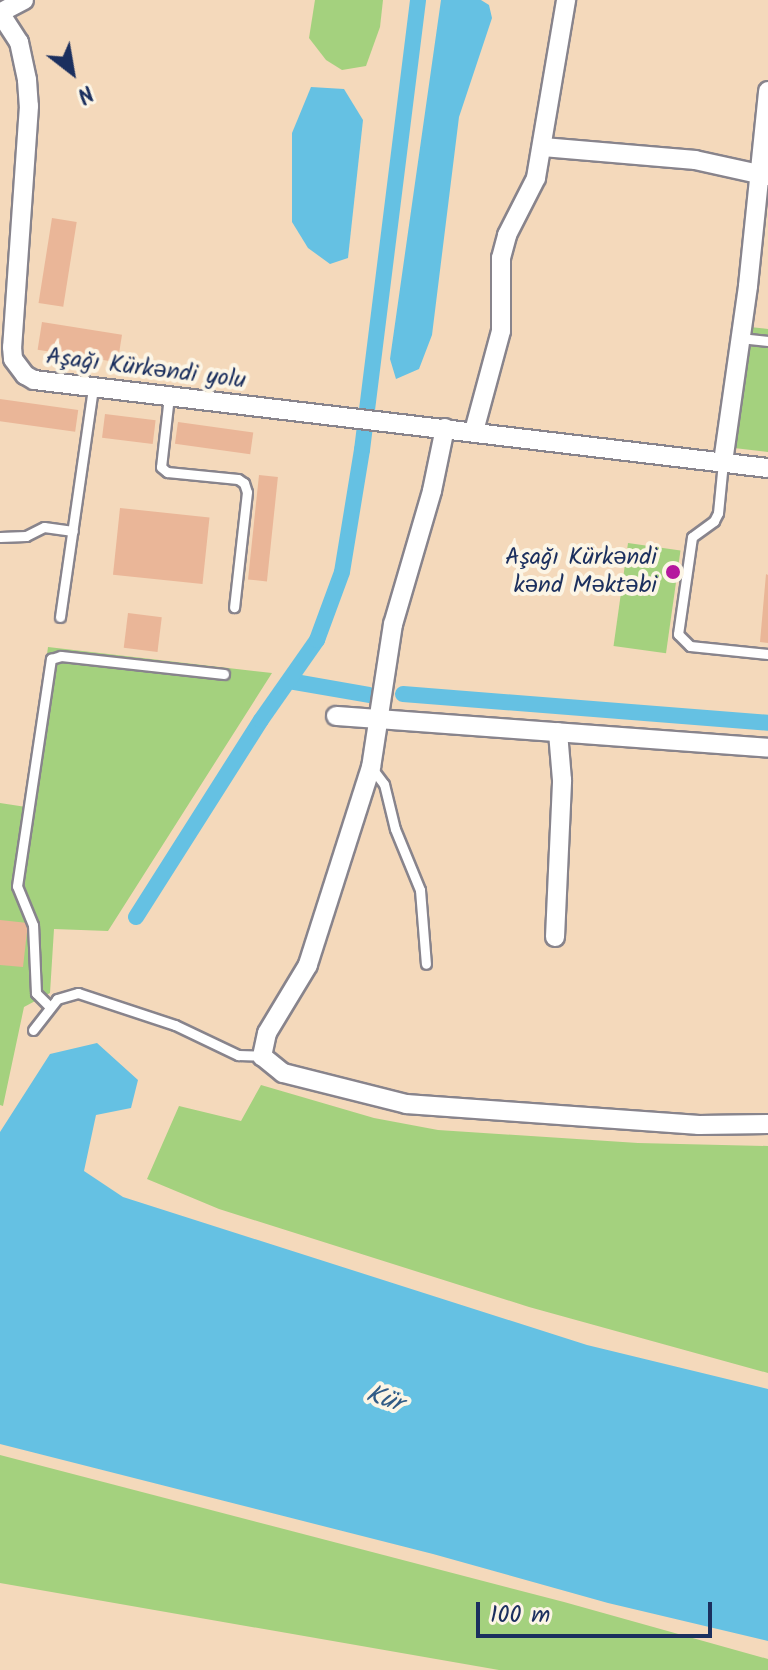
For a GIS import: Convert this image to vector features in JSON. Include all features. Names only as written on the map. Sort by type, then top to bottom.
[{"type":"street","points":[[0,13],[24,0]]},
{"type":"street","points":[[474,431],[501,331],[501,258],[507,235],[536,178],[566,0]]},
{"type":"street","name":"Aşağı Kürkəndi yolu","points":[[0,13],[19,42],[29,106],[13,359],[17,368],[34,380],[768,468]]},
{"type":"street","points":[[723,462],[764,175],[768,91]]},
{"type":"street","points":[[543,147],[695,160],[764,175]]},
{"type":"street","points":[[445,428],[432,491],[393,624],[371,767],[308,965],[267,1033],[262,1056],[283,1073],[406,1104],[699,1125],[768,1124]]},
{"type":"street","points":[[336,716],[768,748]]},
{"type":"street","points":[[555,937],[562,780],[558,732]]},
{"type":"lane","points":[[740,338],[768,341]]},
{"type":"lane","points":[[60,617],[93,387]]},
{"type":"lane","points":[[169,396],[161,467],[167,472],[238,479],[244,483],[247,492],[234,607]]},
{"type":"lane","points":[[723,462],[718,513],[714,521],[692,537],[678,634],[690,646],[768,654]]},
{"type":"lane","points":[[0,537],[26,536],[44,527],[73,531]]},
{"type":"lane","points":[[50,1007],[36,993],[35,933],[18,893],[17,879],[51,659],[61,656],[224,674]]},
{"type":"lane","points":[[371,767],[384,784],[395,829],[420,890],[426,964]]},
{"type":"lane","points":[[33,1030],[50,1007],[66,993],[78,993],[175,1025],[238,1055],[262,1056]]},
{"type":"green space","points":[[315,0],[383,0],[380,27],[366,66],[342,70],[326,60],[309,38]]},
{"type":"green space","points":[[750,327],[768,329],[768,452],[734,448]]},
{"type":"green space","points":[[628,543],[680,550],[666,653],[614,646]]},
{"type":"green space","points":[[48,647],[272,673],[108,931],[54,929],[50,993],[24,1007],[3,1106],[0,1105],[0,803],[26,807]]},
{"type":"green space","points":[[261,1085],[374,1118],[438,1130],[638,1143],[768,1146],[768,1373],[529,1307],[219,1209],[147,1179],[179,1106],[241,1121]]},
{"type":"green space","points":[[0,1455],[564,1602],[768,1659],[768,1670],[499,1670],[0,1583]]},
{"type":"water","points":[[441,0],[481,0],[489,5],[492,18],[459,117],[432,335],[419,369],[396,379],[390,359]]},
{"type":"water","points":[[311,87],[344,89],[363,120],[348,258],[330,264],[308,248],[292,222],[292,133]]},
{"type":"water","name":"Kür","points":[[97,1043],[138,1080],[131,1108],[96,1115],[84,1171],[123,1197],[587,1345],[768,1389],[768,1641],[608,1603],[433,1554],[0,1444],[0,1132],[50,1054]]},
{"type":"building","points":[[52,218],[77,222],[63,307],[39,303]]},
{"type":"building","points":[[42,322],[122,335],[118,362],[38,350]]},
{"type":"building","points":[[0,399],[78,410],[75,432],[0,421]]},
{"type":"building","points":[[105,414],[156,420],[153,444],[102,438]]},
{"type":"building","points":[[178,422],[253,433],[250,454],[175,444]]},
{"type":"building","points":[[259,475],[278,477],[267,581],[248,579]]},
{"type":"building","points":[[120,508],[210,517],[203,584],[113,575]]},
{"type":"building","points":[[768,575],[768,643],[760,642]]},
{"type":"building","points":[[128,613],[162,617],[157,652],[124,648]]},
{"type":"building","points":[[0,920],[28,923],[23,967],[0,965]]},
{"type":"waterway","points":[[136,917],[261,720],[317,640],[342,572],[362,450],[418,0]]},
{"type":"waterway","points":[[289,681],[369,695]]},
{"type":"waterway","points":[[403,694],[768,723]]},
{"type":"place","name":"Aşağı Kürkəndi kənd Məktəbi","points":[[673,572]]}]
